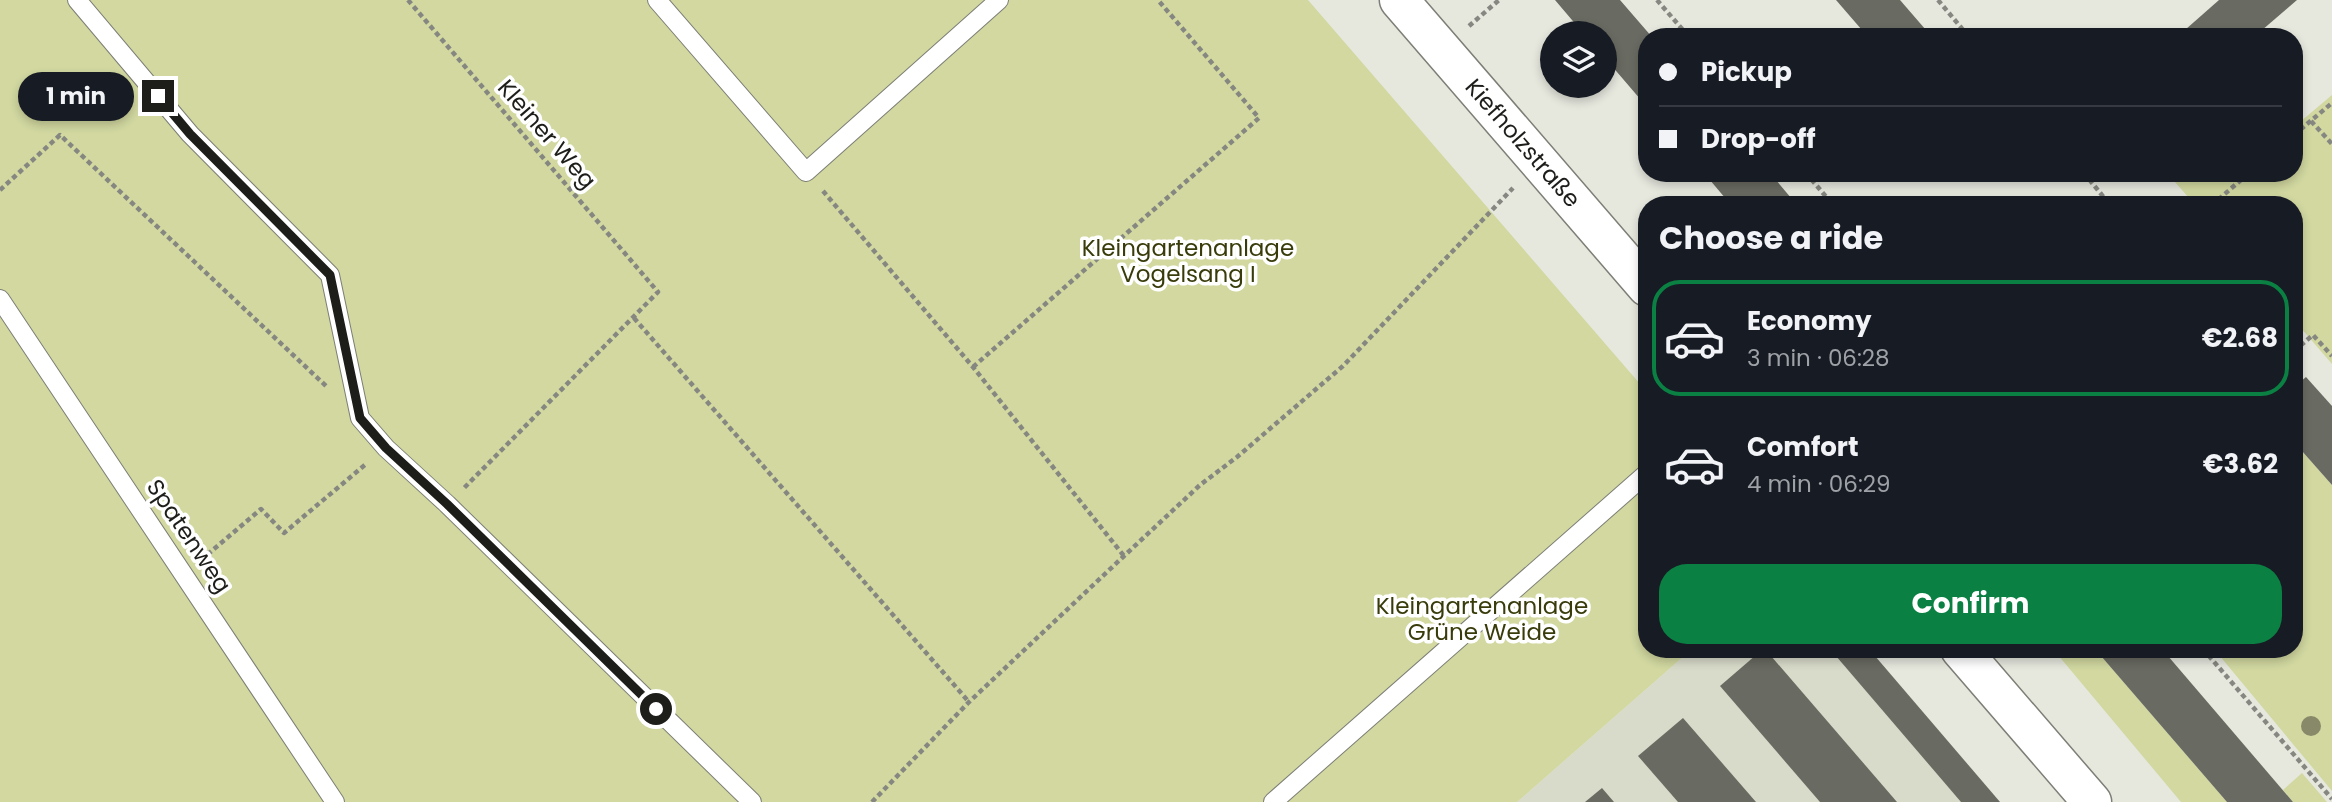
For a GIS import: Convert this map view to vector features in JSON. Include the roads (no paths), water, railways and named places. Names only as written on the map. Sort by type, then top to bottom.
[{"type":"street","name":"Kiefholzstraße","points":[[1399,0],[1638,277]]},
{"type":"street","points":[[1968,658],[2092,802]]},
{"type":"lane","points":[[77,0],[190,134],[330,275],[360,418],[386,448],[447,504],[752,802]]},
{"type":"lane","points":[[657,0],[806,172],[999,0]]},
{"type":"lane","name":"Spatenweg","points":[[0,299],[335,802]]},
{"type":"lane","points":[[1273,802],[1638,482]]},
{"type":"park label","name":"Kleingartenanlage Vogelsang I","points":[[1188,261]]},
{"type":"park label","name":"Kleingartenanlage Grüne Weide","points":[[1482,619]]}]
